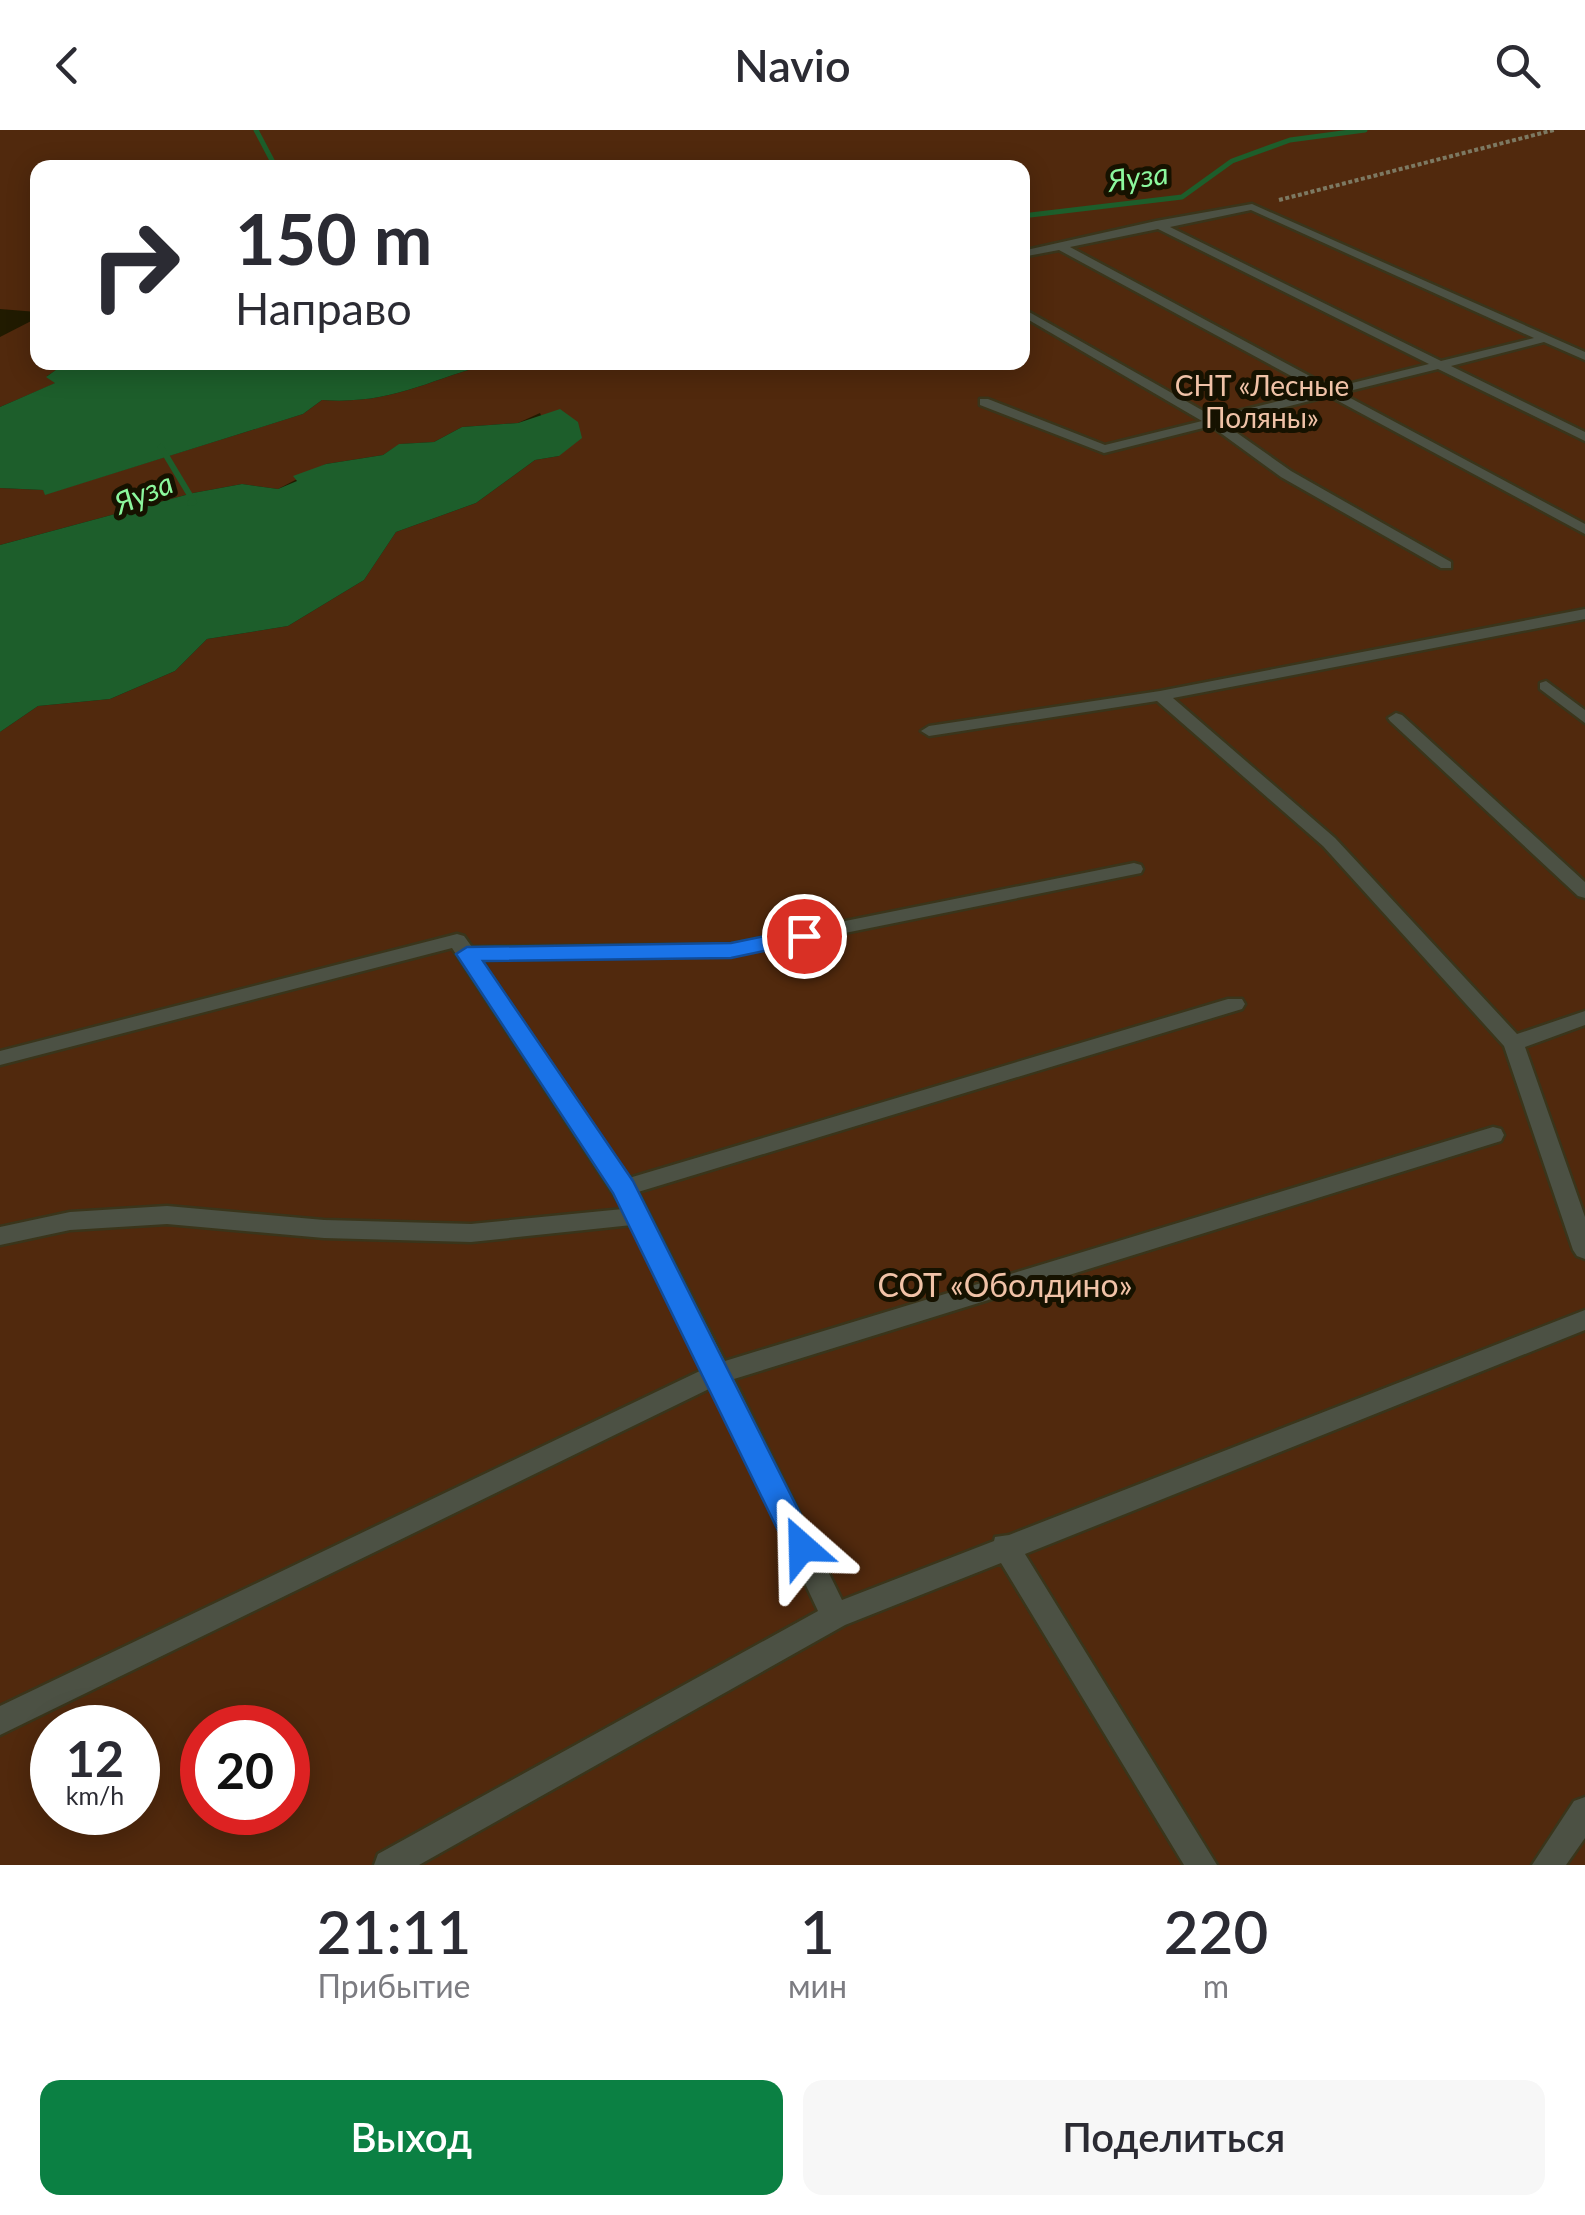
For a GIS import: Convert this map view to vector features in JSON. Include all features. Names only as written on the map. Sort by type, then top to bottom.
[{"type":"lane","points":[[1030,252],[1252,206],[1585,356]]},
{"type":"lane","points":[[1156,224],[1585,437]]},
{"type":"lane","points":[[1060,246],[1585,530]]},
{"type":"lane","points":[[1030,316],[1213,422],[1286,474],[1446,565]]},
{"type":"lane","points":[[984,402],[1104,449],[1547,338]]},
{"type":"lane","points":[[930,731],[1160,696],[1585,614]]},
{"type":"lane","points":[[1546,686],[1585,718]]},
{"type":"lane","points":[[1160,696],[1329,842],[1512,1043],[1585,1250]]},
{"type":"lane","points":[[1396,718],[1585,892]]},
{"type":"lane","points":[[467,954],[731,950],[1134,869]]},
{"type":"lane","points":[[0,1058],[457,940],[624,1188],[720,1373],[835,1616]]},
{"type":"lane","points":[[624,1188],[1235,1004]]},
{"type":"lane","points":[[1512,1043],[1585,1018]]},
{"type":"lane","points":[[0,1721],[720,1373],[1494,1135]]},
{"type":"lane","points":[[0,1236],[70,1221],[167,1215],[324,1229],[471,1232],[636,1216]]},
{"type":"lane","points":[[389,1865],[835,1616],[1585,1320]]},
{"type":"lane","points":[[1005,1546],[1202,1865]]},
{"type":"lane","points":[[1547,1865],[1585,1812]]},
{"type":"path","points":[[1252,206],[1554,130]]},
{"type":"green space","name":"СОТ «Оболдино»","points":[[0,130],[1585,130],[1585,1865],[0,1865],[0,732],[38,706],[110,699],[175,671],[207,639],[288,626],[364,580],[396,532],[476,503],[535,460],[559,456],[540,413],[518,423],[462,427],[434,442],[400,444],[383,455],[326,464],[278,489],[242,484],[193,493],[0,545],[0,488],[43,490],[46,494],[303,414],[322,400],[390,395],[470,370],[1030,370],[1030,160],[30,160],[30,311],[0,309]]},
{"type":"green space","points":[[30,322],[30,370],[56,370],[47,376],[56,383],[0,407],[0,337]]},
{"type":"shaded area","points":[[56,370],[470,370],[390,395],[322,400],[303,414],[45,495],[43,490],[0,488],[0,407],[55,383],[46,377]]},
{"type":"shaded area","points":[[560,409],[578,422],[582,438],[559,456],[535,460],[476,503],[396,532],[364,580],[288,626],[207,639],[175,671],[110,699],[38,706],[0,732],[0,545],[193,493],[242,484],[278,489],[297,481],[293,476],[326,464],[383,455],[399,444],[434,442],[462,427],[518,423]]},
{"type":"waterway","points":[[256,130],[272,160]]},
{"type":"waterway","name":"Яуза","points":[[1030,215],[1182,197],[1232,161],[1290,140],[1365,130]]},
{"type":"waterway","name":"Яуза","points":[[161,447],[194,502],[190,503]]},
{"type":"route","points":[[802,1547],[720,1373],[624,1188],[467,954],[731,950],[804,936]]},
{"type":"park label","name":"СНТ «Лесные Поляны»","points":[[1262,401]]}]
